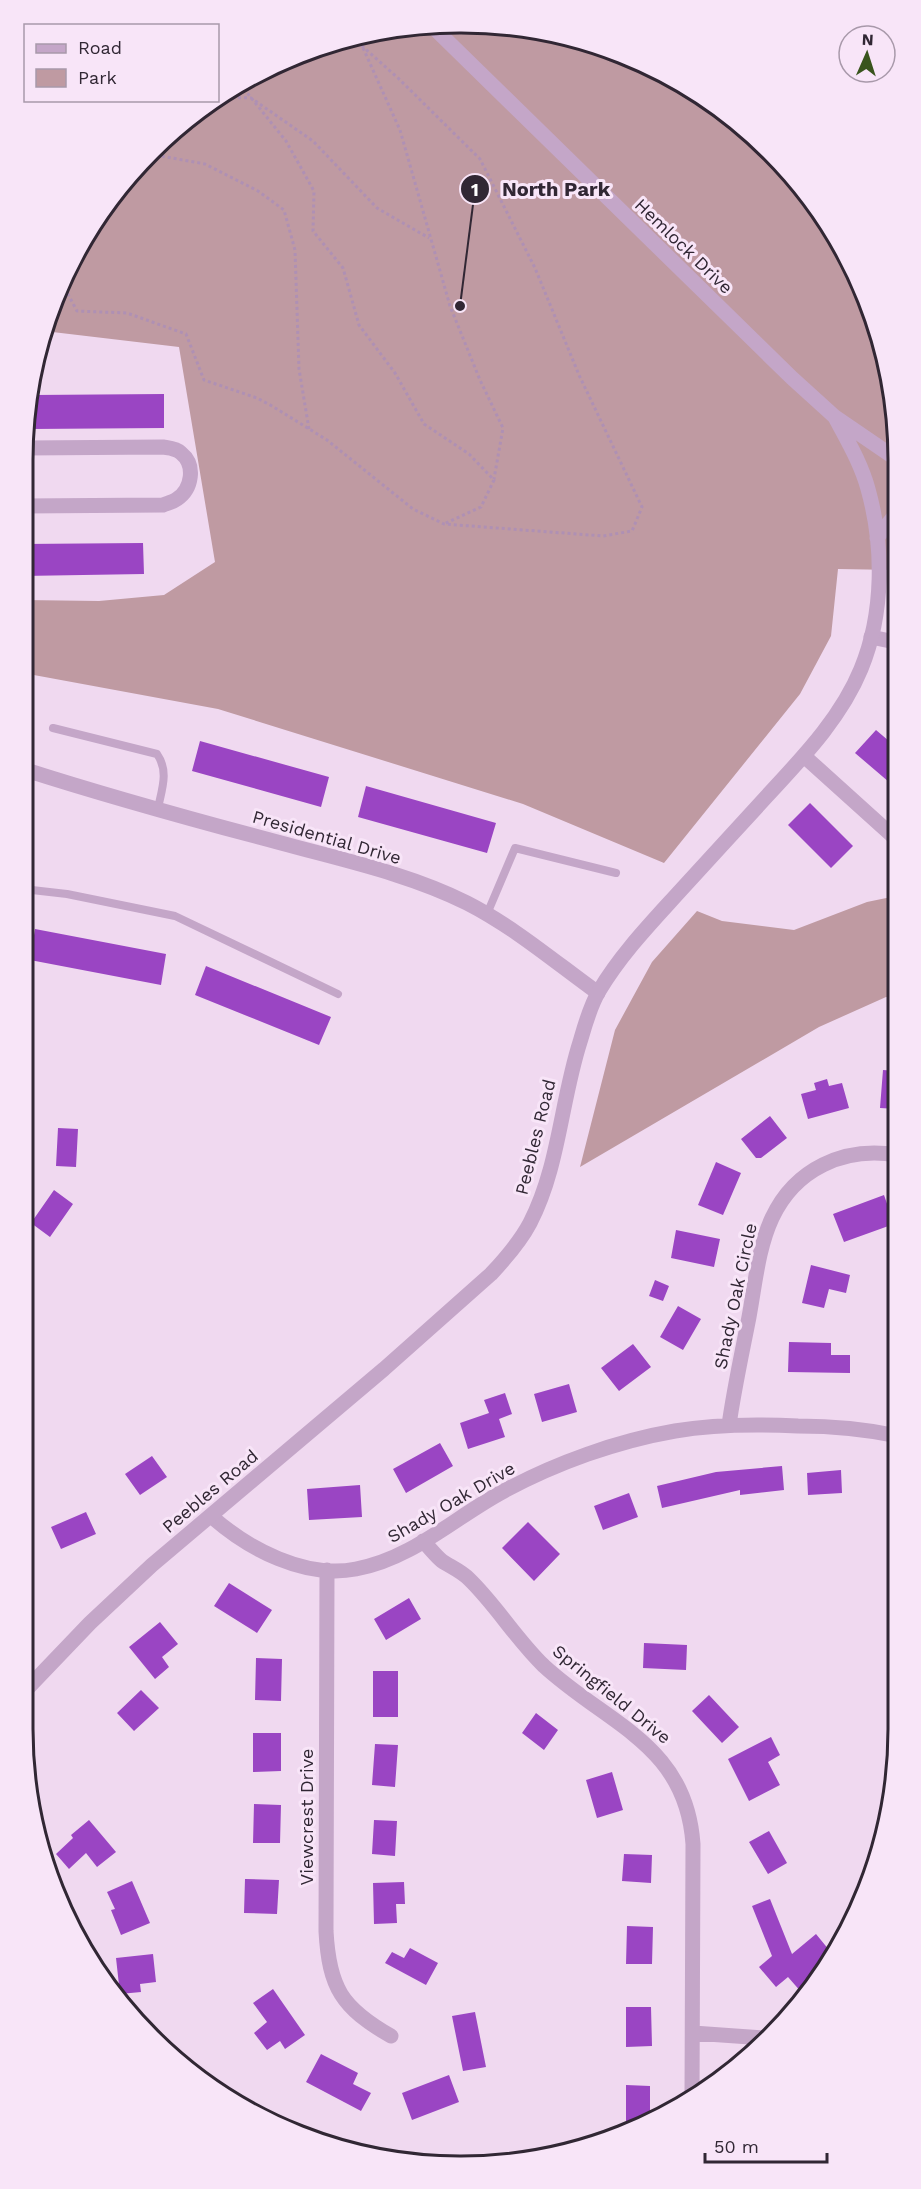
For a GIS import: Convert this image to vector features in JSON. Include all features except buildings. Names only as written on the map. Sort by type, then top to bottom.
[{"type":"street","name":"Hemlock Drive","points":[[440,34],[835,417],[888,453]]},
{"type":"street","name":"Peebles Road","points":[[33,1682],[90,1623],[152,1565],[384,1369],[491,1274],[519,1241],[533,1217],[545,1187],[572,1070],[598,993],[641,932],[804,756],[827,726],[853,686],[861,669],[871,637],[877,600],[879,562],[877,538],[867,487],[835,417]]},
{"type":"street","points":[[33,448],[174,448],[187,459],[191,476],[189,484],[177,500],[164,505],[33,506]]},
{"type":"street","points":[[877,538],[888,523]]},
{"type":"street","points":[[871,637],[888,641]]},
{"type":"street","points":[[804,756],[888,832]]},
{"type":"street","name":"Presidential Drive","points":[[33,772],[395,875],[458,899],[510,928],[598,993]]},
{"type":"street","name":"Shady Oak Circle","points":[[729,1425],[762,1248],[772,1218],[780,1203],[801,1180],[830,1161],[845,1155],[860,1153],[888,1154]]},
{"type":"street","name":"Shady Oak Drive","points":[[211,1516],[224,1527],[266,1553],[297,1564],[327,1570],[354,1570],[398,1557],[484,1502],[521,1482],[564,1464],[648,1437],[675,1431],[729,1425],[814,1426],[888,1434]]},
{"type":"street","name":"Springfield Drive","points":[[423,1541],[442,1561],[468,1578],[529,1650],[560,1680],[648,1745],[670,1770],[679,1786],[692,1822],[693,1844],[692,2088]]},
{"type":"street","name":"Viewcrest Drive","points":[[327,1570],[326,1931],[328,1964],[338,1988],[352,2009],[362,2019],[391,2036]]},
{"type":"street","points":[[693,2033],[756,2037]]},
{"type":"lane","points":[[53,728],[157,754],[164,763],[164,780],[158,808]]},
{"type":"lane","points":[[487,914],[514,848],[616,873]]},
{"type":"lane","points":[[33,890],[67,894],[175,916],[338,994]]},
{"type":"path","points":[[362,46],[400,130],[450,306],[480,380],[503,428],[494,480],[481,507],[444,524]]},
{"type":"path","points":[[68,293],[77,311],[127,313],[186,333],[204,381],[257,398],[327,440],[413,509],[444,524],[603,536],[632,531],[642,507],[579,375],[535,268],[480,159],[362,46]]},
{"type":"path","points":[[245,91],[285,141],[314,191],[313,231],[343,268],[359,325],[394,373],[424,424],[469,454],[494,480]]},
{"type":"path","points":[[235,97],[251,98],[313,141],[377,208],[429,238]]},
{"type":"path","points":[[160,156],[205,164],[258,191],[284,210],[295,250],[299,369],[309,429]]},
{"type":"green space","points":[[460,33],[488,34],[544,41],[598,56],[650,77],[721,121],[763,158],[782,179],[800,200],[831,247],[844,271],[865,323],[880,377],[887,433],[888,570],[838,569],[831,636],[800,694],[664,863],[523,804],[218,709],[33,675],[33,600],[99,601],[164,595],[215,562],[179,347],[53,332],[77,271],[121,200],[158,158],[200,121],[223,105],[271,77],[323,56],[377,41],[405,37]]},
{"type":"green space","points":[[888,898],[888,997],[819,1027],[580,1167],[615,1030],[652,962],[697,911],[722,921],[794,930],[867,902]]},
{"type":"place","name":"North Park","points":[[460,306]]}]
